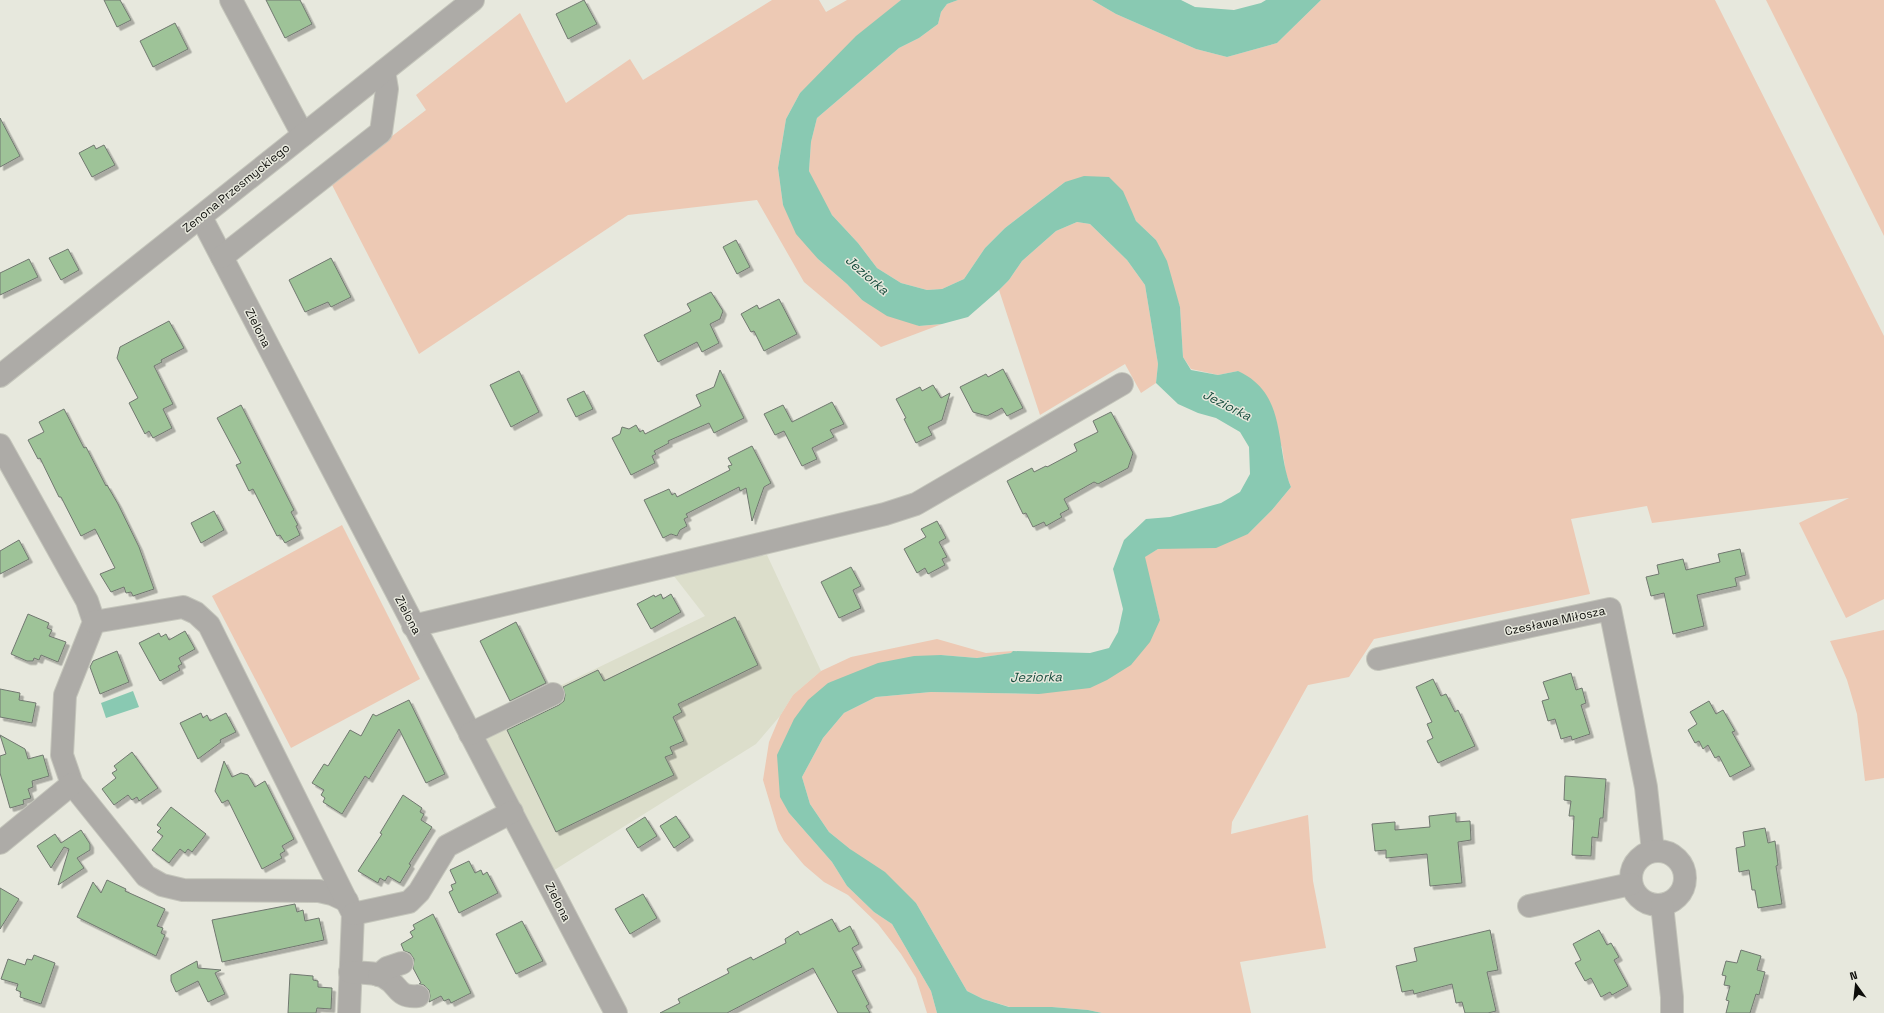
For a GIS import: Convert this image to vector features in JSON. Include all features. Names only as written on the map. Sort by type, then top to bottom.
[{"type":"street","points":[[231,0],[303,135]]},
{"type":"street","name":"Zenona Przesmyckiego","points":[[0,376],[473,0]]},
{"type":"street","points":[[222,257],[381,132],[387,89],[384,71]]},
{"type":"street","name":"Zielona","points":[[201,216],[413,626],[512,812],[616,1013]]},
{"type":"street","points":[[413,626],[750,547],[885,514],[916,504],[1122,384]]},
{"type":"street","points":[[0,445],[87,601],[94,622],[65,695],[62,755],[72,784],[146,876],[162,885],[183,890],[319,891],[350,907],[409,902],[419,892],[446,846],[512,812]]},
{"type":"street","points":[[94,622],[183,607],[196,613],[209,625],[350,907],[349,1013]]},
{"type":"street","name":"Czesława Miłosza","points":[[1378,659],[1610,609],[1646,787],[1653,851]]},
{"type":"street","points":[[470,734],[554,694]]},
{"type":"street","points":[[0,843],[72,784]]},
{"type":"street","points":[[1653,851],[1661,851],[1677,858],[1682,865],[1684,874],[1682,890],[1677,897],[1662,905],[1653,905],[1644,901],[1637,895],[1631,884],[1632,869],[1637,860],[1653,851]]},
{"type":"street","points":[[1529,906],[1631,884]]},
{"type":"street","points":[[1662,905],[1672,997],[1672,1013]]},
{"type":"street","points":[[378,975],[388,968],[402,963]]},
{"type":"street","points":[[350,972],[378,975],[391,982],[395,988],[405,996],[418,996]]},
{"type":"shaded area","points":[[772,0],[819,0],[826,12],[847,0],[901,0],[800,93],[786,119],[778,168],[783,205],[818,259],[847,284],[862,300],[919,326],[942,324],[881,347],[804,282],[757,200],[628,215],[419,354],[331,183],[426,110],[416,95],[520,13],[566,103],[630,59],[643,80]]},
{"type":"shaded area","points":[[958,0],[1092,0],[1116,14],[1196,49],[1227,57],[1277,43],[1321,0],[1715,0],[1884,336],[1884,599],[1846,618],[1799,523],[1849,498],[1652,523],[1647,506],[1571,519],[1590,594],[1374,639],[1349,677],[1308,685],[1232,822],[1231,834],[1308,815],[1313,881],[1326,948],[1240,962],[1251,1013],[1102,1013],[1088,1010],[1052,1007],[1010,1007],[983,999],[967,991],[916,903],[829,832],[810,804],[802,777],[823,738],[844,713],[876,697],[931,692],[1039,694],[1160,620],[1144,557],[1158,549],[1181,547],[1248,534],[1272,510],[1291,487],[1286,474],[1282,447],[1238,371],[1218,375],[1191,369],[1183,357],[1180,307],[1156,240],[1136,221],[1130,209],[1065,182],[1005,228],[985,248],[964,279],[942,289],[927,290],[901,283],[877,268],[858,243],[832,215],[822,199],[809,171],[811,142],[817,118],[899,48],[919,38],[938,24],[941,12],[947,4]]},
{"type":"shaded area","points":[[1766,0],[1884,0],[1884,236]]},
{"type":"shaded area","points":[[1077,222],[1090,224],[1127,260],[1145,285],[1158,364],[1156,383],[1141,393],[1125,364],[1040,415],[999,290],[1009,280],[1022,261],[1056,231]]},
{"type":"shaded area","points":[[342,525],[420,679],[291,748],[212,596]]},
{"type":"shaded area","points":[[767,555],[821,671],[793,695],[780,716],[756,744],[548,874],[473,728],[705,616],[670,571]]},
{"type":"shaded area","points":[[1884,630],[1884,778],[1865,781],[1857,714],[1847,680],[1830,641]]},
{"type":"shaded area","points":[[937,639],[986,653],[1013,651],[1012,653],[977,658],[941,655],[828,683],[789,813],[832,862],[847,886],[874,912],[892,924],[931,991],[937,1013],[927,1013],[916,978],[901,954],[878,924],[848,895],[824,882],[804,865],[784,841],[778,830],[763,780],[769,742],[780,716],[793,695],[821,671],[851,657]]},
{"type":"water","name":"Jeziorka","points":[[901,0],[958,0],[947,4],[941,12],[938,24],[919,38],[899,48],[817,118],[811,142],[809,171],[832,215],[858,243],[877,268],[901,283],[927,290],[942,289],[964,279],[985,248],[1005,228],[1065,182],[1084,176],[1109,177],[1123,191],[1136,221],[1156,240],[1167,261],[1180,307],[1183,357],[1191,370],[1218,375],[1238,371],[1247,376],[1264,391],[1271,403],[1276,417],[1291,487],[1272,510],[1248,534],[1216,548],[1158,549],[1145,557],[1160,620],[1150,642],[1131,665],[1107,680],[1090,688],[1039,694],[931,692],[876,697],[844,713],[823,738],[802,777],[810,804],[829,832],[850,849],[885,872],[916,903],[967,991],[983,999],[1009,1007],[1052,1007],[1088,1010],[1102,1013],[937,1013],[931,991],[892,924],[874,912],[847,886],[832,862],[789,813],[780,797],[777,755],[794,719],[808,700],[828,683],[878,663],[914,656],[941,655],[977,658],[1011,653],[1013,651],[1090,653],[1109,648],[1118,632],[1123,609],[1113,569],[1124,540],[1146,519],[1170,517],[1221,503],[1240,492],[1250,474],[1249,447],[1240,432],[1216,418],[1198,413],[1178,404],[1156,383],[1158,364],[1145,285],[1127,260],[1090,224],[1077,222],[1056,231],[1022,261],[1009,280],[999,290],[968,317],[942,324],[919,326],[887,316],[862,300],[847,284],[818,259],[796,234],[783,205],[778,168],[786,119],[800,93],[856,36]]},
{"type":"water","points":[[1092,0],[1181,0],[1195,7],[1234,10],[1261,3],[1266,0],[1321,0],[1277,43],[1227,57],[1196,49],[1116,14]]},
{"type":"water","points":[[133,691],[139,707],[106,718],[101,703]]},
{"type":"building","points":[[104,0],[120,0],[131,20],[117,27]]},
{"type":"building","points":[[266,0],[300,0],[312,24],[285,38]]},
{"type":"building","points":[[584,0],[597,24],[568,39],[556,14]]},
{"type":"building","points":[[175,23],[188,49],[153,67],[140,41]]},
{"type":"building","points":[[0,118],[20,156],[0,167]]},
{"type":"building","points":[[94,145],[96,149],[104,145],[115,165],[92,177],[79,153]]},
{"type":"building","points":[[736,240],[750,267],[737,274],[723,247]]},
{"type":"building","points":[[68,249],[79,270],[61,280],[49,258]]},
{"type":"building","points":[[331,258],[351,297],[331,307],[328,302],[305,312],[289,280]]},
{"type":"building","points":[[29,259],[38,277],[0,295],[0,273]]},
{"type":"building","points":[[711,292],[723,311],[720,319],[710,324],[719,343],[702,352],[697,342],[658,362],[644,335],[691,311],[687,304]]},
{"type":"building","points":[[779,299],[797,334],[764,351],[754,331],[751,332],[741,314],[757,305],[759,309]]},
{"type":"building","points":[[169,321],[184,348],[161,360],[162,362],[154,366],[173,404],[163,409],[172,428],[153,438],[149,431],[145,434],[129,403],[138,398],[117,358],[120,347]]},
{"type":"building","points":[[1003,369],[1023,408],[1007,416],[1002,408],[987,416],[973,412],[960,387],[986,374],[988,377]]},
{"type":"building","points":[[720,370],[744,418],[714,433],[709,423],[668,441],[669,443],[654,451],[656,454],[652,456],[655,463],[631,475],[612,438],[620,434],[622,427],[629,429],[636,425],[640,432],[643,430],[645,434],[701,406],[696,395],[714,387]]},
{"type":"building","points":[[519,371],[539,412],[511,427],[490,385]]},
{"type":"building","points":[[933,385],[941,398],[950,393],[942,420],[928,427],[932,435],[916,443],[904,419],[906,418],[896,399],[920,387],[922,391]]},
{"type":"building","points":[[584,391],[593,409],[576,417],[567,399]]},
{"type":"building","points":[[832,402],[844,424],[830,430],[834,437],[812,448],[817,459],[802,466],[784,431],[775,435],[764,414],[783,405],[792,422]]},
{"type":"building","points":[[241,405],[294,510],[291,512],[298,525],[296,526],[300,535],[285,543],[280,535],[277,536],[253,489],[249,491],[236,465],[241,463],[217,418]]},
{"type":"building","points":[[64,409],[84,448],[86,447],[106,486],[107,485],[118,504],[139,547],[154,589],[133,596],[131,592],[126,593],[124,587],[111,592],[100,574],[115,568],[95,529],[81,536],[61,497],[59,497],[40,458],[38,459],[28,440],[44,432],[39,422]]},
{"type":"building","points":[[1111,412],[1133,453],[1128,468],[1098,484],[1094,482],[1064,499],[1069,509],[1060,514],[1062,517],[1046,526],[1044,522],[1033,527],[1026,513],[1023,514],[1007,481],[1032,468],[1034,472],[1046,466],[1047,467],[1077,451],[1074,444],[1098,432],[1093,421]]},
{"type":"building","points":[[752,446],[771,483],[764,487],[752,521],[746,488],[740,491],[739,487],[686,514],[688,517],[684,519],[687,526],[680,530],[677,536],[671,534],[663,538],[644,500],[669,489],[672,495],[675,493],[677,497],[730,470],[728,466],[732,465],[728,458]]},
{"type":"building","points":[[214,511],[224,530],[201,543],[191,523]]},
{"type":"building","points":[[937,521],[946,538],[939,542],[947,557],[942,559],[945,565],[928,574],[925,568],[917,573],[904,549],[926,537],[921,529]]},
{"type":"building","points":[[19,540],[29,559],[0,574],[0,551]]},
{"type":"building","points":[[1740,549],[1746,575],[1735,578],[1737,586],[1697,595],[1704,626],[1673,634],[1664,593],[1651,596],[1646,577],[1659,574],[1657,565],[1683,559],[1686,570],[1720,562],[1718,554]]},
{"type":"building","points":[[851,567],[861,586],[853,590],[861,608],[839,618],[821,582]]},
{"type":"building","points":[[661,594],[663,599],[671,594],[681,612],[651,629],[637,604],[654,595],[655,597]]},
{"type":"building","points":[[28,614],[49,623],[47,628],[52,630],[49,636],[66,642],[58,662],[41,655],[39,660],[34,658],[33,661],[27,661],[11,654]]},
{"type":"building","points":[[735,617],[758,665],[678,704],[682,712],[673,717],[684,741],[670,747],[673,754],[665,757],[674,775],[556,832],[507,730],[559,705],[564,701],[565,695],[563,687],[598,670],[604,681]]},
{"type":"building","points":[[516,622],[546,683],[510,701],[480,641]]},
{"type":"building","points":[[185,631],[195,649],[179,658],[182,664],[178,666],[180,670],[160,681],[139,643],[159,633],[161,637],[166,634],[169,640]]},
{"type":"building","points":[[117,651],[129,682],[100,694],[90,667],[93,661]]},
{"type":"building","points":[[1571,673],[1576,690],[1582,688],[1586,703],[1581,705],[1590,734],[1572,740],[1571,736],[1561,739],[1555,719],[1548,721],[1542,701],[1549,699],[1543,682]]},
{"type":"building","points":[[1433,679],[1441,696],[1446,694],[1455,712],[1458,710],[1475,746],[1438,763],[1427,741],[1433,738],[1427,724],[1432,722],[1416,687]]},
{"type":"building","points":[[0,689],[20,693],[19,700],[36,703],[32,723],[0,717]]},
{"type":"building","points":[[409,700],[445,774],[426,783],[399,729],[369,779],[365,776],[342,814],[323,802],[325,798],[321,795],[324,790],[312,783],[324,764],[328,766],[350,730],[361,736],[373,714],[376,716]]},
{"type":"building","points":[[1709,701],[1716,714],[1723,710],[1735,731],[1732,732],[1751,766],[1730,777],[1719,756],[1715,758],[1708,745],[1703,749],[1699,741],[1695,743],[1688,730],[1697,724],[1690,712]]},
{"type":"building","points":[[201,713],[203,718],[207,715],[210,721],[226,713],[236,732],[220,740],[221,742],[198,759],[180,723]]},
{"type":"building","points":[[0,735],[25,749],[28,759],[43,755],[49,776],[32,781],[33,787],[28,789],[31,798],[23,800],[24,804],[10,808],[0,773],[0,756],[6,754]]},
{"type":"building","points":[[132,752],[158,788],[139,801],[137,797],[132,800],[128,795],[114,805],[102,789],[116,778],[112,773],[117,770],[114,766]]},
{"type":"building","points":[[224,761],[232,777],[241,773],[248,775],[255,787],[265,781],[294,839],[282,846],[285,851],[280,854],[282,858],[262,869],[228,800],[222,803],[215,791]]},
{"type":"building","points":[[1565,776],[1606,779],[1603,818],[1600,818],[1598,838],[1592,837],[1591,856],[1572,855],[1574,816],[1569,816],[1571,801],[1564,800]]},
{"type":"building","points":[[403,795],[422,808],[420,812],[424,814],[421,820],[432,827],[409,864],[411,865],[400,883],[388,876],[385,881],[380,878],[378,883],[358,871],[382,834],[380,833]]},
{"type":"building","points":[[171,807],[206,834],[192,852],[188,849],[185,853],[180,849],[169,863],[152,850],[163,836],[157,832],[161,828],[157,825]]},
{"type":"building","points":[[1456,813],[1456,822],[1470,821],[1471,840],[1458,842],[1462,883],[1430,886],[1427,854],[1386,858],[1386,850],[1375,851],[1372,824],[1395,822],[1395,830],[1430,827],[1429,816]]},
{"type":"building","points":[[676,816],[690,837],[674,848],[660,826]]},
{"type":"building","points":[[645,817],[657,836],[638,848],[626,829]]},
{"type":"building","points":[[1765,828],[1768,843],[1775,841],[1778,865],[1776,866],[1782,904],[1758,908],[1755,890],[1752,890],[1749,870],[1739,872],[1736,848],[1745,846],[1743,832]]},
{"type":"building","points":[[81,830],[90,844],[90,850],[77,858],[84,868],[58,885],[69,849],[64,847],[51,868],[37,846],[55,834],[61,843]]},
{"type":"building","points":[[469,861],[475,873],[481,870],[483,875],[487,872],[498,893],[459,913],[449,892],[453,890],[451,885],[456,883],[450,870]]},
{"type":"building","points":[[107,880],[126,889],[125,891],[165,909],[157,926],[163,928],[161,933],[165,935],[156,956],[77,917],[93,882],[101,893]]},
{"type":"building","points":[[0,888],[19,899],[0,929]]},
{"type":"building","points":[[643,894],[657,918],[630,934],[615,909]]},
{"type":"building","points":[[295,904],[297,912],[303,910],[305,921],[319,918],[324,940],[222,962],[212,920]]},
{"type":"building","points":[[433,914],[471,993],[451,1003],[449,999],[444,1001],[441,996],[429,1002],[429,990],[424,985],[419,984],[421,983],[413,968],[414,959],[410,953],[404,951],[401,944],[413,937],[410,932],[415,929],[413,925]]},
{"type":"building","points":[[832,919],[839,932],[850,926],[859,944],[852,948],[862,967],[852,971],[869,1004],[866,1006],[870,1013],[838,1013],[813,968],[727,1013],[660,1013],[680,1003],[678,999],[729,973],[727,969],[751,957],[753,960],[786,943],[785,939],[798,931],[800,935]]},
{"type":"building","points":[[522,921],[543,961],[516,974],[496,934]]},
{"type":"building","points":[[1490,930],[1498,970],[1487,972],[1496,1011],[1488,1013],[1465,1013],[1462,1002],[1456,1003],[1452,984],[1414,994],[1413,990],[1402,992],[1396,966],[1417,961],[1414,948]]},
{"type":"building","points":[[1599,930],[1607,945],[1611,943],[1619,957],[1614,960],[1628,986],[1612,995],[1610,992],[1601,997],[1591,978],[1585,981],[1575,963],[1581,960],[1573,944]]},
{"type":"building","points":[[1741,950],[1761,956],[1757,970],[1765,972],[1759,995],[1756,994],[1750,1013],[1726,1013],[1729,1001],[1726,1000],[1730,986],[1724,985],[1726,976],[1722,975],[1726,961],[1737,963]]},
{"type":"building","points":[[34,955],[55,963],[41,1004],[20,997],[21,992],[16,990],[18,984],[1,979],[8,959],[25,965],[27,959],[32,960]]},
{"type":"building","points":[[197,961],[198,968],[221,970],[215,973],[225,994],[208,1002],[198,981],[176,992],[171,981],[171,975]]},
{"type":"building","points":[[290,974],[313,976],[313,980],[318,981],[318,987],[332,988],[331,1009],[317,1008],[316,1013],[288,1013]]}]
